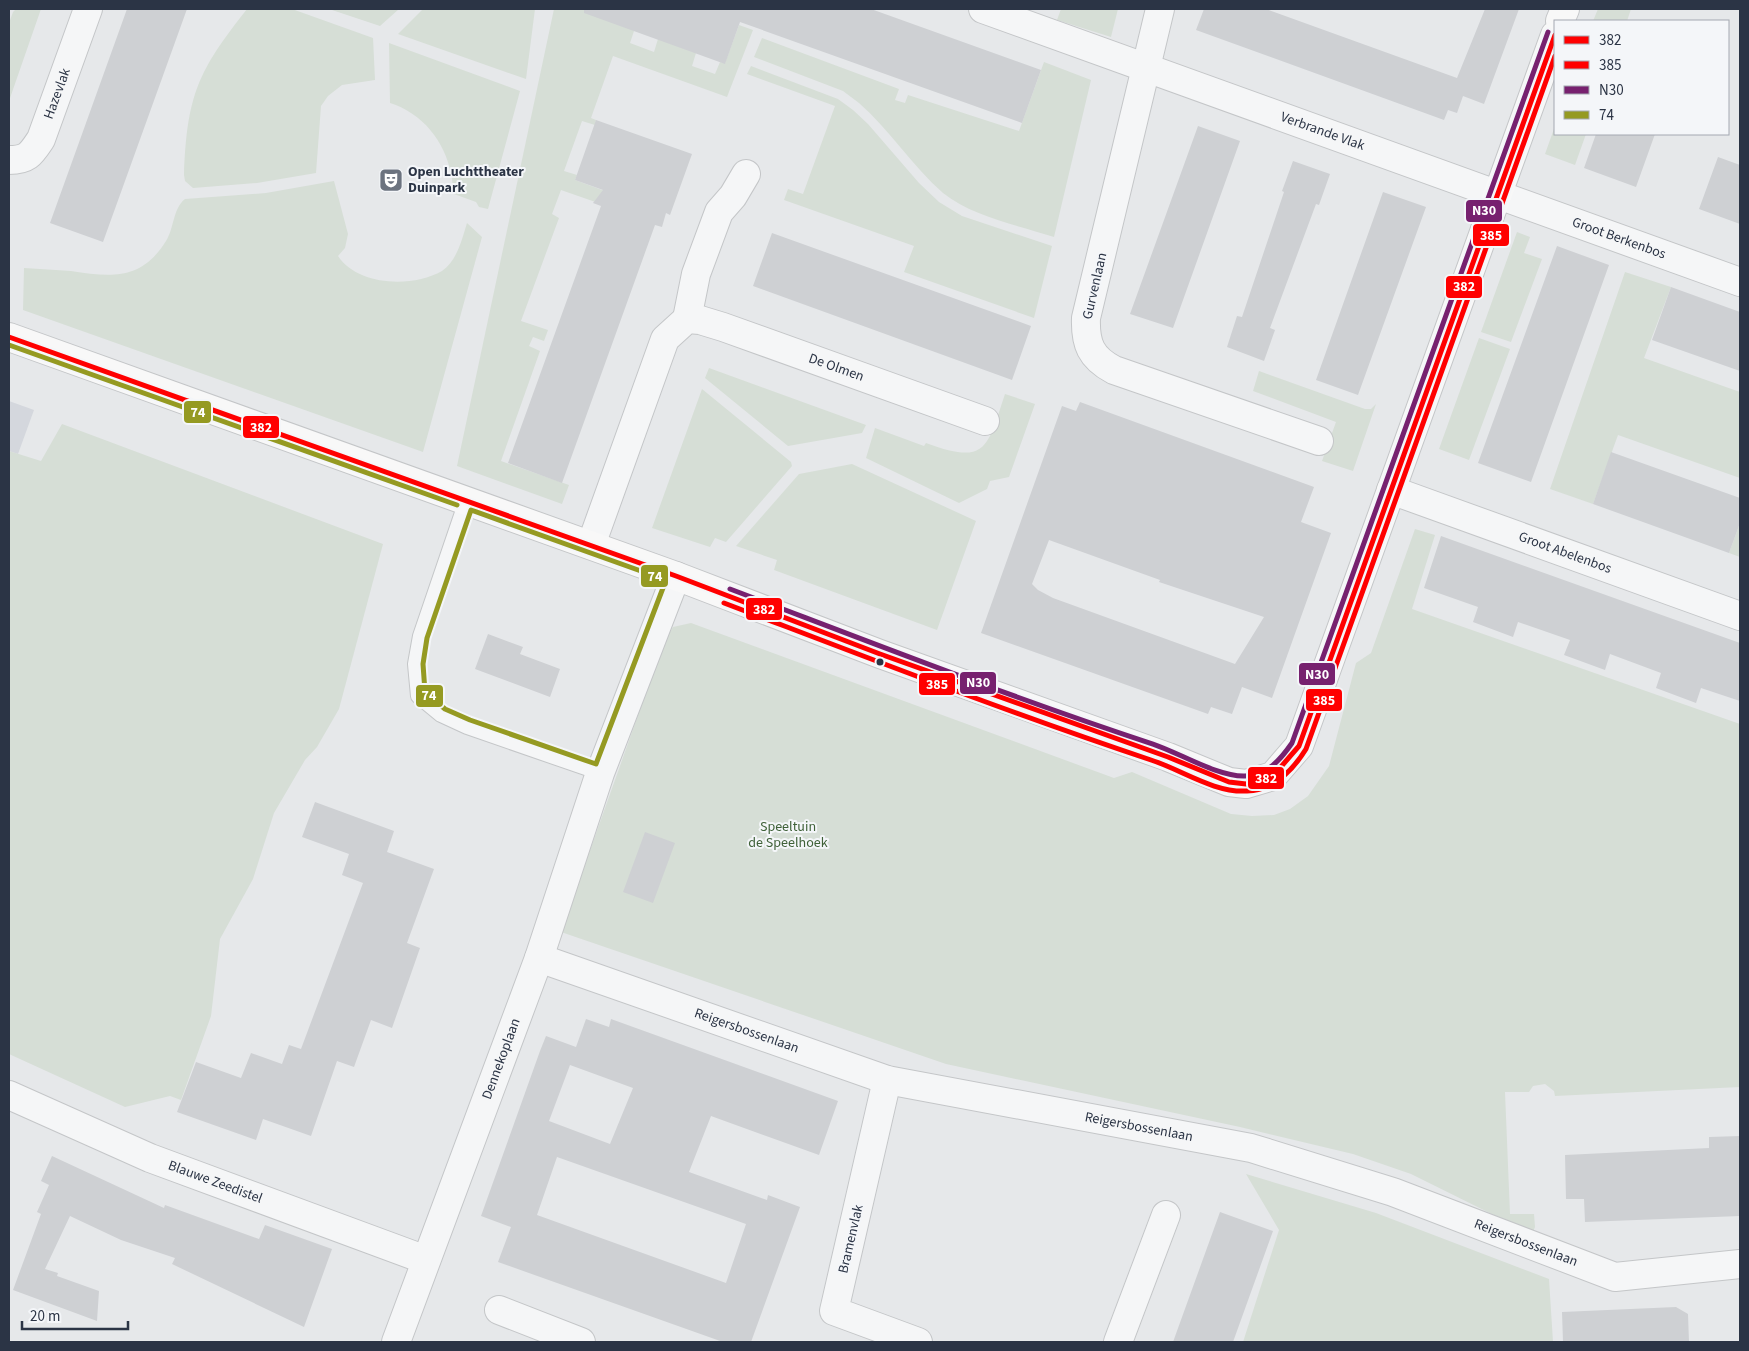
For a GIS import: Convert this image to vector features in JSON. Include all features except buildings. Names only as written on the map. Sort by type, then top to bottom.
[{"type":"street","name":"Hazevlak","points":[[9,160],[22,160],[32,152],[41,139],[88,9]]},
{"type":"street","name":"Verbrande Vlak","points":[[984,9],[1497,195]]},
{"type":"street","points":[[1148,68],[1160,9]]},
{"type":"street","points":[[9,337],[676,576],[880,654],[1168,757],[1229,782],[1246,784],[1263,781],[1283,768],[1299,746],[1554,38]]},
{"type":"street","name":"Gurvenlaan","points":[[1148,68],[1086,318],[1088,345],[1101,364],[1114,370],[1319,442]]},
{"type":"street","points":[[591,545],[665,339],[687,320],[696,274],[719,212],[733,196],[746,174]]},
{"type":"street","name":"Groot Berkenbos","points":[[1497,195],[1740,282]]},
{"type":"street","name":"De Olmen","points":[[687,320],[700,320],[723,327],[985,421]]},
{"type":"street","name":"Groot Abelenbos","points":[[1391,490],[1740,616]]},
{"type":"street","name":"Dennekoplaan","points":[[396,1342],[539,958],[600,772],[676,576]]},
{"type":"street","name":"Reigersbossenlaan","points":[[539,958],[887,1080],[1251,1148],[1393,1192],[1615,1277],[1740,1264]]},
{"type":"street","name":"Bramenvlak","points":[[887,1080],[834,1311],[918,1342]]},
{"type":"street","name":"Blauwe Zeedistel","points":[[9,1095],[150,1158],[426,1260]]},
{"type":"street","points":[[1118,1342],[1166,1215]]},
{"type":"street","points":[[499,1310],[582,1342]]},
{"type":"lane","points":[[466,501],[420,636],[415,664],[418,696],[441,715],[467,727],[600,772]]},
{"type":"shaded area","points":[[9,401],[34,410],[18,454],[9,451]]},
{"type":"green space","points":[[16,9],[41,9],[9,101],[9,23]]},
{"type":"green space","points":[[247,9],[292,9],[373,38],[375,80],[342,85],[328,96],[321,106],[316,173],[257,183],[193,188],[185,181],[184,175],[188,124],[192,104],[206,68]]},
{"type":"green space","points":[[329,9],[399,9],[380,26]]},
{"type":"green space","points":[[423,9],[535,9],[526,79],[398,34]]},
{"type":"green space","points":[[554,9],[623,9],[619,19],[634,31],[630,43],[654,52],[658,39],[696,53],[692,66],[715,74],[720,62],[725,63],[739,25],[753,30],[727,97],[613,56],[591,118],[596,120],[595,125],[582,121],[564,171],[577,175],[575,180],[648,207],[644,219],[561,190],[552,214],[559,218],[521,321],[548,330],[544,341],[533,337],[529,346],[540,351],[501,461],[569,485],[562,504],[457,466]]},
{"type":"green space","points":[[1061,9],[1118,9],[1111,37],[1057,20]]},
{"type":"green space","points":[[1598,9],[1631,9],[1627,20],[1593,20]]},
{"type":"green space","points":[[762,38],[899,89],[895,100],[905,103],[908,95],[1019,131],[1044,62],[1091,80],[1054,237],[982,214],[943,193],[870,114],[843,91],[754,57]]},
{"type":"green space","points":[[389,43],[520,91],[488,209],[479,207],[476,202],[454,194],[448,162],[438,140],[422,121],[402,108],[390,103]]},
{"type":"green space","points":[[751,66],[838,99],[868,124],[919,183],[939,202],[962,216],[1052,246],[1034,318],[904,272],[914,246],[784,200],[788,189],[803,194],[835,106],[747,74]]},
{"type":"green space","points":[[1554,129],[1554,135],[1586,135],[1575,165],[1545,154]]},
{"type":"green space","points":[[334,181],[348,234],[345,248],[338,256],[347,266],[358,273],[386,281],[401,282],[430,276],[442,271],[452,262],[467,223],[482,237],[423,452],[23,310],[24,268],[112,275],[136,270],[156,254],[166,241],[178,208],[185,199],[266,193]]},
{"type":"green space","points":[[1517,232],[1530,237],[1524,253],[1542,259],[1511,342],[1481,332]]},
{"type":"green space","points":[[1625,272],[1671,287],[1644,358],[1740,392],[1740,478],[1618,435],[1593,504],[1550,489]]},
{"type":"green space","points":[[1479,338],[1510,349],[1469,460],[1439,449]]},
{"type":"green space","points":[[709,368],[866,425],[862,433],[788,446],[705,378]]},
{"type":"green space","points":[[1259,371],[1365,409],[1371,409],[1376,404],[1353,471],[1322,461],[1336,422],[1253,391]]},
{"type":"green space","points":[[702,389],[791,462],[792,466],[726,542],[715,538],[710,547],[652,528]]},
{"type":"green space","points":[[1005,394],[1035,404],[1009,477],[990,481],[987,489],[959,503],[866,458],[875,428],[924,446],[926,443],[946,450],[962,453],[973,452],[982,447],[988,439]]},
{"type":"green space","points":[[62,424],[383,544],[339,709],[317,747],[305,760],[274,813],[253,879],[220,939],[211,1016],[181,1100],[170,1096],[125,1107],[9,1054],[9,451],[41,461]]},
{"type":"green space","points":[[852,464],[976,521],[937,630],[774,570],[777,560],[736,546],[799,474]]},
{"type":"green space","points":[[1740,523],[1740,557],[1729,553]]},
{"type":"green space","name":"Speeltuin de Speelhoek","points":[[1415,529],[1435,535],[1412,609],[1740,724],[1740,1087],[1555,1096],[1554,1091],[1545,1084],[1533,1086],[1529,1092],[1505,1092],[1510,1214],[1534,1214],[1535,1227],[1532,1234],[1411,1174],[1353,1154],[1240,1127],[946,1064],[561,932],[664,642],[673,627],[691,623],[1114,778],[1132,772],[1231,814],[1252,816],[1274,815],[1290,809],[1308,796],[1329,766],[1356,663],[1371,653]]},
{"type":"green space","points":[[1246,1174],[1376,1213],[1549,1279],[1553,1342],[1243,1342],[1279,1230]]},
{"type":"transit line","name":"N30","points":[[730,589],[993,688],[1164,748],[1223,773],[1245,776],[1253,775],[1273,766],[1292,743],[1548,32]]},
{"type":"transit line","name":"382","points":[[9,337],[676,576],[880,654],[1168,757],[1229,782],[1246,784],[1273,776],[1299,746],[1554,38]]},
{"type":"transit line","name":"385","points":[[724,603],[1044,723],[1163,764],[1210,785],[1235,791],[1247,791],[1266,787],[1282,778],[1306,749],[1554,59]]},
{"type":"transit line","name":"74","points":[[9,345],[457,505]]},
{"type":"transit line","name":"74","points":[[471,510],[666,580],[596,764],[470,720],[445,709],[425,692],[423,664],[427,638],[471,510]]},
{"type":"place","name":"Open Luchttheater Duinpark","points":[[391,180]]}]
